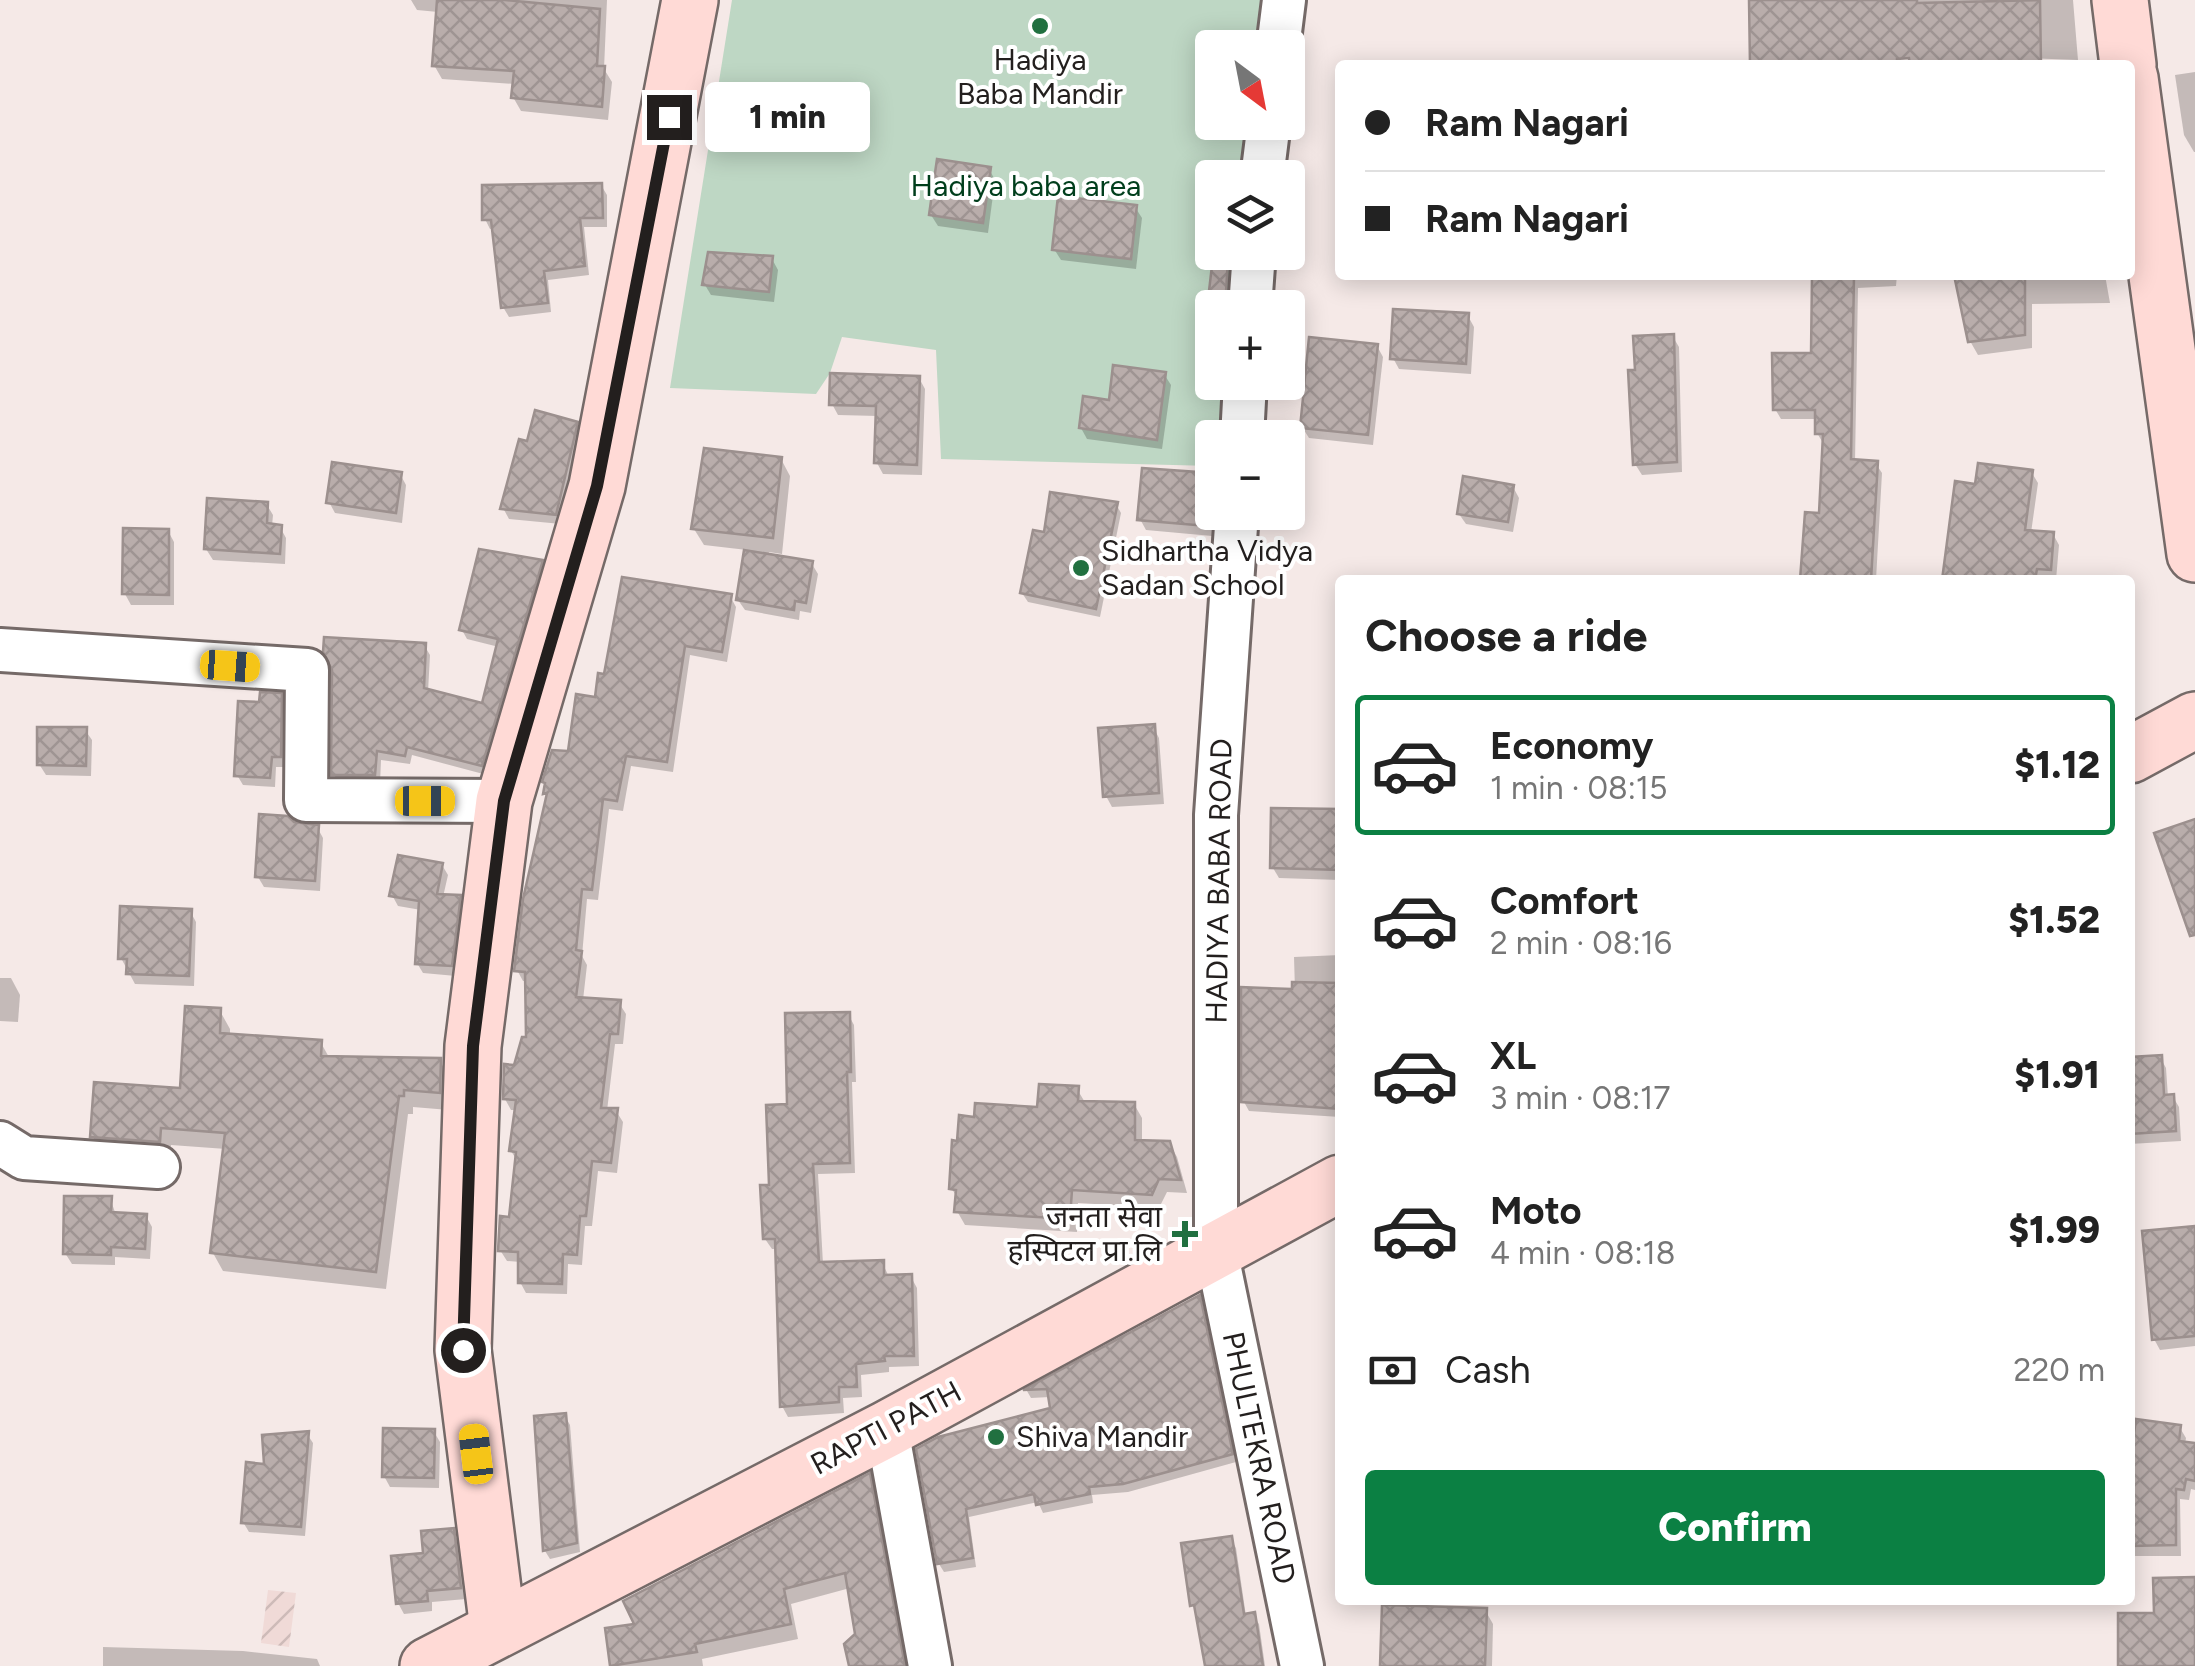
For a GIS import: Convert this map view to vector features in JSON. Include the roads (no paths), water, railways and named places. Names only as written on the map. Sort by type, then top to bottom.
[{"type":"main road","points":[[498,1629],[463,1350],[473,1046],[504,801],[597,486],[690,0]]},
{"type":"main road","points":[[2120,0],[2127,60]]},
{"type":"main road","points":[[2135,115],[2195,554]]},
{"type":"main road","points":[[2135,753],[2195,720]]},
{"type":"main road","name":"RAPTI PATH","points":[[428,1666],[887,1429],[1335,1185]]},
{"type":"street","points":[[1280,30],[1284,0]]},
{"type":"street","name":"HADIYA BABA ROAD","points":[[1216,1250],[1216,816],[1235,530]]},
{"type":"street","points":[[0,650],[307,670],[306,800],[504,801]]},
{"type":"street","points":[[0,1144],[24,1158],[158,1168]]},
{"type":"street","name":"PHULTEKRA ROAD","points":[[1216,1250],[1302,1666]]},
{"type":"street","points":[[887,1429],[930,1666]]},
{"type":"place","name":"Hadiya Baba Mandir","points":[[1040,26]]},
{"type":"place","name":"Sidhartha Vidya Sadan School","points":[[1081,568]]},
{"type":"place","name":"जनता सेवा हस्पिटल प्रा.लि","points":[[1185,1234]]},
{"type":"place","name":"Shiva Mandir","points":[[996,1437]]},
{"type":"park label","name":"Hadiya baba area","points":[[1026,186]]}]
